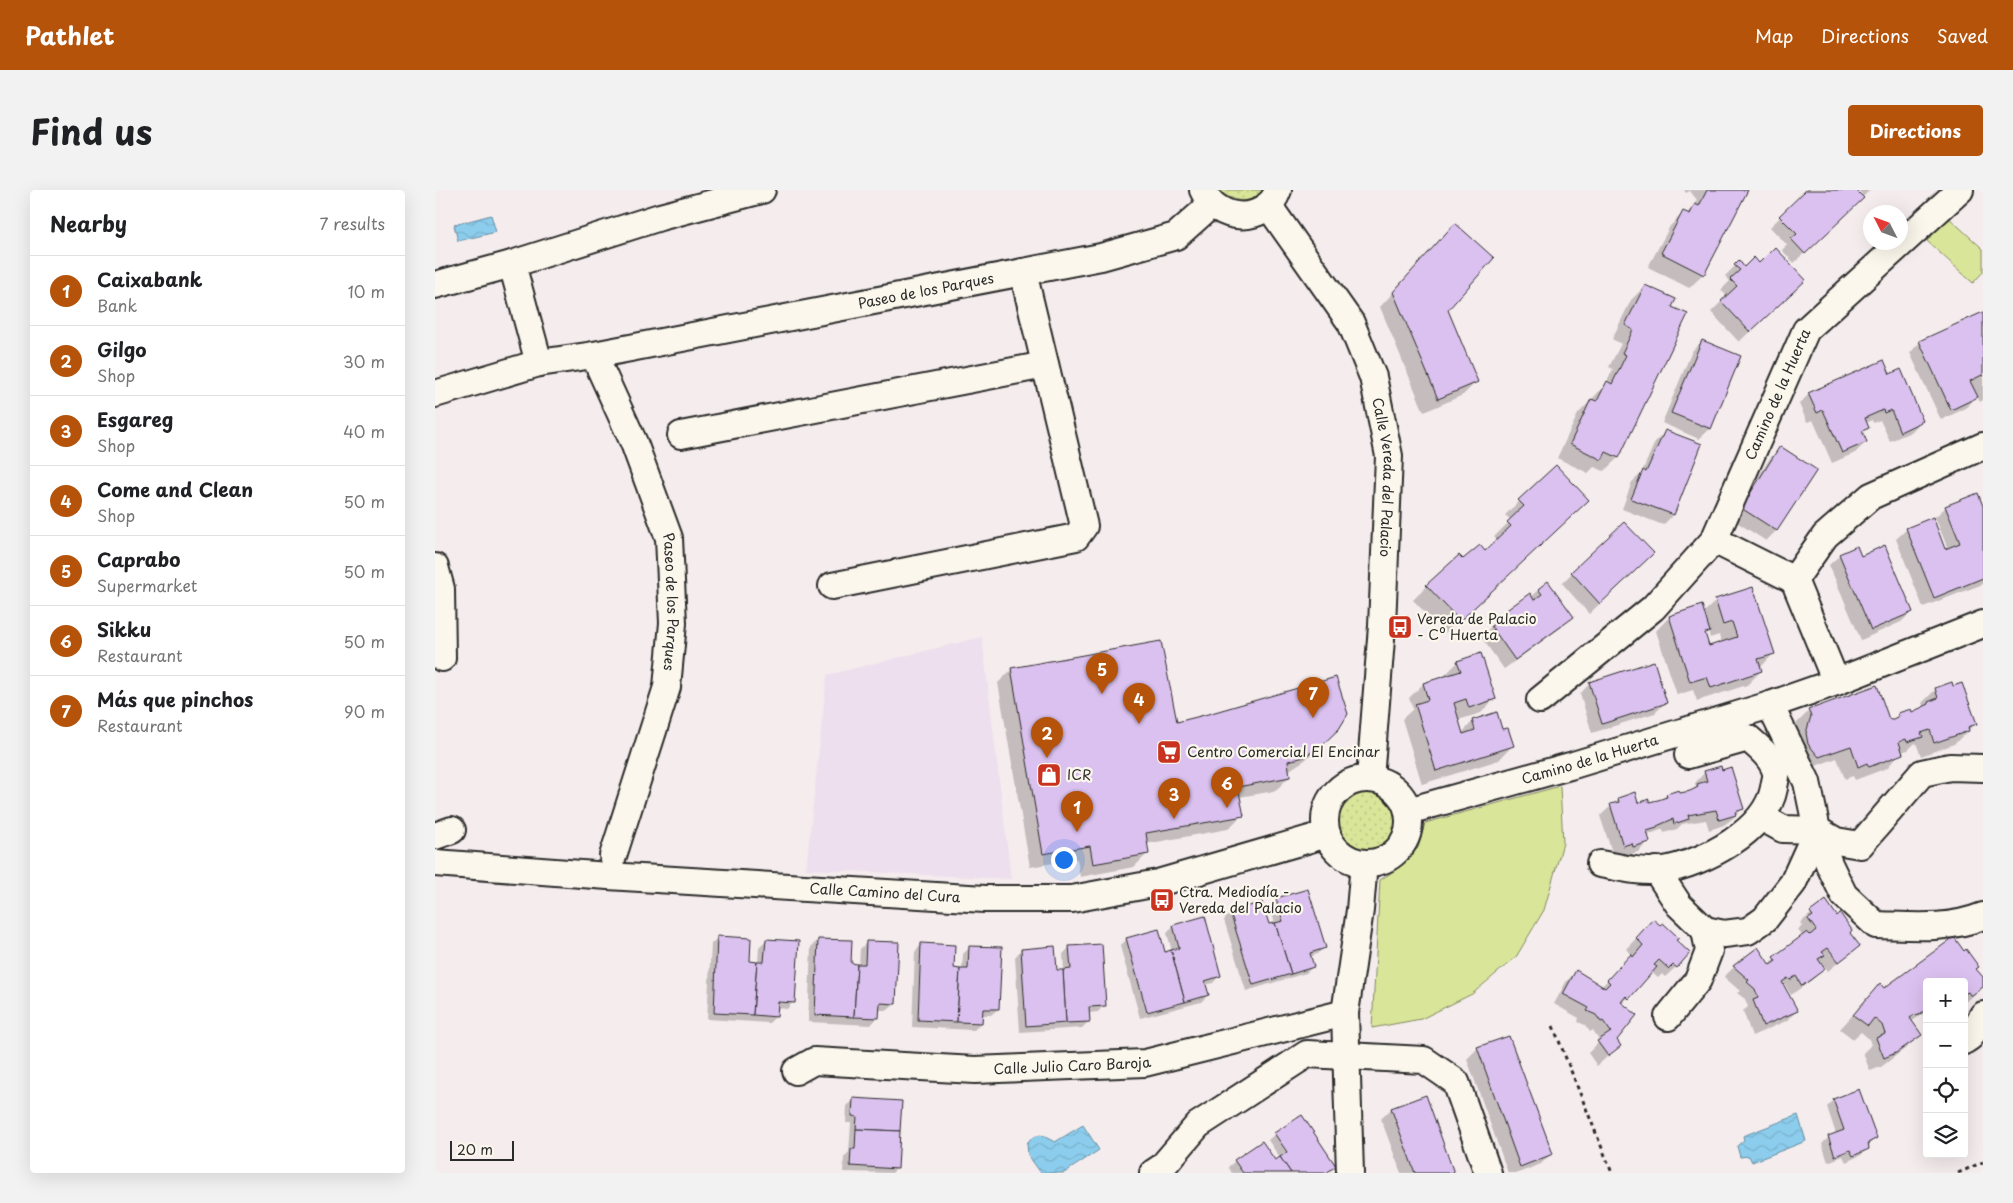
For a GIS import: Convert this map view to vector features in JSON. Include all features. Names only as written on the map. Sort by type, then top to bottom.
[{"type":"street","points":[[435,285],[512,264],[660,217],[762,190]]},
{"type":"street","name":"Camino de la Huerta","points":[[1540,700],[1653,608],[1714,540],[1806,330],[1960,190]]},
{"type":"street","points":[[1207,197],[1221,211],[1239,216],[1257,212],[1273,198]]},
{"type":"street","name":"Paseo de los Parques","points":[[435,394],[539,363],[594,355],[1101,257],[1175,236],[1207,197]]},
{"type":"street","name":"Calle Vereda del Palacio","points":[[1273,198],[1351,323],[1373,377],[1389,456],[1381,646],[1370,779]]},
{"type":"street","points":[[512,264],[539,363]]},
{"type":"street","points":[[832,586],[1076,537],[1083,526],[1023,272]]},
{"type":"street","name":"Paseo de los Parques","points":[[594,355],[639,457],[669,538],[673,623],[667,687],[613,856]]},
{"type":"street","points":[[681,435],[1045,365]]},
{"type":"street","points":[[1794,580],[1825,536],[1871,496],[1983,446]]},
{"type":"street","points":[[1714,540],[1794,580],[1836,682]]},
{"type":"street","points":[[435,567],[441,589],[442,658]]},
{"type":"street","name":"Camino de la Huerta","points":[[1408,811],[1570,766],[1770,705],[1836,682],[1983,624]]},
{"type":"street","points":[[1770,705],[1807,782],[1817,830],[1829,864],[1844,895],[1876,925],[1926,927],[1965,924],[1983,916]]},
{"type":"street","points":[[1600,864],[1639,871],[1664,870],[1702,858],[1743,834],[1761,817],[1772,797],[1776,773],[1766,754],[1748,738],[1688,755]]},
{"type":"street","points":[[1761,817],[1783,829],[1817,830],[1836,841],[1860,845],[1922,773],[1950,767],[1982,766]]},
{"type":"street","points":[[1370,779],[1387,784],[1400,795],[1408,811],[1409,826],[1404,842],[1393,854],[1380,861],[1364,863],[1348,858],[1335,848],[1327,834],[1325,817],[1330,802],[1340,789],[1354,781],[1370,779]]},
{"type":"street","points":[[1656,870],[1679,905],[1705,930],[1724,934],[1748,931],[1765,919],[1793,883],[1817,830]]},
{"type":"street","name":"Calle Camino del Cura","points":[[435,863],[608,876],[985,899],[1072,899],[1158,883],[1327,834]]},
{"type":"street","points":[[1350,1173],[1345,1013],[1364,863]]},
{"type":"street","points":[[1668,1017],[1698,980],[1709,950],[1705,930]]},
{"type":"street","name":"Calle Julio Caro Baroja","points":[[795,1071],[814,1061],[975,1070],[1145,1063],[1345,1013]]},
{"type":"street","points":[[1968,1039],[1983,1015]]},
{"type":"street","points":[[1153,1173],[1162,1167],[1198,1125],[1307,1054],[1424,1060],[1456,1082],[1488,1173]]},
{"type":"path","points":[[1553,1026],[1612,1173]]},
{"type":"path","points":[[1958,1173],[1983,1162]]},
{"type":"shaded area","points":[[982,637],[1011,879],[806,869],[827,675]]},
{"type":"green space","points":[[1219,190],[1263,190],[1253,198],[1241,200],[1230,197]]},
{"type":"green space","points":[[1948,217],[1983,249],[1983,272],[1973,283],[1927,241]]},
{"type":"green space","points":[[1560,786],[1563,843],[1544,910],[1516,957],[1472,994],[1421,1019],[1372,1028],[1380,880],[1394,871],[1418,848],[1425,823]]},
{"type":"green space","points":[[1367,793],[1383,798],[1391,806],[1396,822],[1391,838],[1383,846],[1367,851],[1351,846],[1343,838],[1338,822],[1343,806],[1351,798]]},
{"type":"water","points":[[491,215],[496,232],[458,241],[454,225]]},
{"type":"water","points":[[1798,1115],[1806,1141],[1752,1162],[1749,1156],[1740,1157],[1737,1146],[1744,1140],[1743,1136]]},
{"type":"water","points":[[1083,1125],[1099,1150],[1064,1173],[1041,1173],[1028,1155],[1027,1144],[1033,1137],[1041,1135],[1055,1142]]},
{"type":"building","points":[[1707,190],[1748,190],[1704,275],[1661,253],[1683,211],[1690,214],[1695,204],[1699,206]]},
{"type":"building","points":[[1806,190],[1856,190],[1864,198],[1805,254],[1791,239],[1797,234],[1779,216]]},
{"type":"building","points":[[1455,223],[1494,258],[1448,310],[1478,382],[1438,399],[1393,292]]},
{"type":"building","points":[[1775,247],[1806,280],[1750,332],[1721,301],[1737,286],[1730,279],[1740,270],[1734,265],[1739,260],[1744,267],[1754,257],[1759,263]]},
{"type":"building","points":[[1645,285],[1676,299],[1672,307],[1688,314],[1619,458],[1606,452],[1602,460],[1570,444],[1591,399],[1597,401],[1607,381],[1612,384],[1626,355],[1622,353],[1633,330],[1625,325]]},
{"type":"building","points":[[1983,312],[1983,377],[1982,375],[1970,381],[1978,397],[1951,410],[1919,341]]},
{"type":"building","points":[[1702,340],[1741,356],[1711,429],[1671,413]]},
{"type":"building","points":[[1884,360],[1890,374],[1901,369],[1923,421],[1900,432],[1891,410],[1884,413],[1883,410],[1865,418],[1869,428],[1862,431],[1867,442],[1842,453],[1823,410],[1817,413],[1808,393]]},
{"type":"building","points":[[1665,430],[1702,444],[1674,515],[1631,499],[1643,470],[1646,472]]},
{"type":"building","points":[[1780,446],[1817,470],[1777,531],[1741,508]]},
{"type":"building","points":[[1556,465],[1589,500],[1460,621],[1426,585],[1459,555],[1463,559],[1480,545],[1485,551],[1511,526],[1507,522],[1524,506],[1518,500]]},
{"type":"building","points":[[1978,493],[1983,506],[1983,578],[1934,598],[1906,528],[1933,517],[1945,549],[1960,543],[1945,506]]},
{"type":"building","points":[[1624,522],[1654,553],[1600,604],[1571,572]]},
{"type":"building","points":[[1885,545],[1913,612],[1871,630],[1839,554],[1857,546],[1861,556]]},
{"type":"building","points":[[1548,581],[1574,617],[1515,660],[1491,626],[1506,615],[1504,612],[1530,593],[1534,600],[1542,594],[1538,589]]},
{"type":"building","points":[[1753,587],[1775,654],[1758,659],[1762,671],[1711,688],[1707,677],[1690,682],[1669,616],[1702,605],[1710,632],[1705,633],[1709,646],[1737,637],[1732,622],[1723,625],[1715,599]]},
{"type":"building","name":"Centro Comercial El Encinar","points":[[1161,641],[1177,722],[1336,677],[1348,714],[1339,729],[1321,746],[1304,757],[1288,761],[1290,777],[1238,787],[1244,816],[1146,833],[1149,854],[1093,864],[1090,846],[1043,854],[1011,668]]},
{"type":"building","points":[[1481,653],[1496,699],[1469,708],[1466,699],[1454,703],[1463,734],[1475,730],[1472,720],[1497,712],[1502,729],[1508,728],[1514,746],[1436,771],[1415,704],[1428,700],[1423,683],[1461,671],[1457,661]]},
{"type":"building","points":[[1654,661],[1667,703],[1602,724],[1589,682]]},
{"type":"building","points":[[1952,682],[1953,686],[1962,683],[1977,724],[1968,727],[1969,731],[1934,743],[1930,730],[1921,733],[1923,737],[1907,742],[1906,739],[1899,742],[1903,754],[1869,767],[1867,763],[1858,767],[1851,746],[1819,757],[1808,744],[1806,733],[1811,716],[1808,710],[1877,685],[1891,720],[1899,716],[1898,713],[1911,709],[1912,712],[1929,704],[1928,702],[1938,698],[1935,688]]},
{"type":"building","points":[[1721,766],[1722,770],[1731,767],[1744,809],[1735,812],[1736,815],[1719,820],[1716,810],[1688,815],[1689,819],[1674,824],[1673,819],[1647,831],[1650,842],[1633,847],[1632,843],[1623,846],[1610,804],[1619,802],[1618,798],[1635,792],[1638,803],[1649,799],[1649,802],[1658,800],[1667,797],[1666,794],[1679,790],[1680,793],[1690,791],[1698,787],[1697,784],[1707,781],[1704,771]]},
{"type":"building","points":[[1308,889],[1326,948],[1310,953],[1314,967],[1291,974],[1275,923],[1283,921],[1276,898]]},
{"type":"building","points":[[1826,900],[1837,916],[1840,913],[1852,930],[1850,933],[1860,946],[1839,962],[1828,948],[1822,952],[1825,955],[1818,959],[1825,969],[1802,986],[1796,976],[1782,982],[1798,1011],[1763,1026],[1753,1000],[1758,998],[1755,989],[1747,982],[1749,980],[1733,966],[1758,947],[1770,965],[1776,961],[1773,957],[1807,932],[1810,935],[1816,930],[1808,919],[1813,916],[1810,912]]},
{"type":"building","points":[[1262,902],[1269,924],[1275,923],[1291,974],[1253,985],[1230,912]]},
{"type":"building","points":[[1205,916],[1221,976],[1205,981],[1209,995],[1185,1002],[1171,950],[1179,948],[1173,925]]},
{"type":"building","points":[[1653,919],[1660,925],[1663,923],[1679,938],[1676,940],[1690,953],[1677,968],[1673,965],[1669,969],[1659,960],[1654,965],[1657,967],[1629,999],[1626,996],[1621,1002],[1637,1015],[1617,1040],[1621,1046],[1608,1056],[1597,1041],[1611,1032],[1603,1021],[1601,1022],[1596,1015],[1587,1011],[1589,1008],[1563,994],[1576,970],[1605,988],[1610,983],[1607,980],[1631,954],[1633,957],[1643,945],[1636,938]]},
{"type":"building","points":[[1159,929],[1165,952],[1171,950],[1185,1002],[1147,1012],[1126,938]]},
{"type":"building","points":[[717,936],[751,938],[750,961],[757,962],[753,1015],[714,1013]]},
{"type":"building","points":[[1954,937],[1964,951],[1966,949],[1979,967],[1976,969],[1983,977],[1983,987],[1971,996],[1968,992],[1968,978],[1923,978],[1923,1012],[1910,1018],[1922,1035],[1896,1053],[1884,1058],[1876,1038],[1885,1034],[1882,1025],[1874,1018],[1868,1026],[1853,1015],[1880,983],[1884,988]]},
{"type":"building","points":[[766,939],[799,941],[795,1003],[778,1002],[777,1017],[753,1015],[757,962],[764,962]]},
{"type":"building","points":[[818,939],[852,940],[851,963],[857,964],[854,1017],[815,1015]]},
{"type":"building","points":[[866,941],[899,942],[896,1004],[880,1003],[879,1018],[854,1017],[857,964],[865,964]]},
{"type":"building","points":[[921,943],[955,945],[954,968],[960,969],[957,1022],[918,1020]]},
{"type":"building","points":[[1102,944],[1106,1006],[1089,1007],[1090,1022],[1066,1023],[1063,970],[1071,969],[1069,946]]},
{"type":"building","points":[[969,946],[1002,947],[999,1009],[983,1009],[982,1023],[957,1022],[960,969],[968,969]]},
{"type":"building","points":[[1055,946],[1057,970],[1063,970],[1066,1023],[1026,1026],[1021,949]]},
{"type":"building","points":[[1509,1036],[1553,1154],[1520,1167],[1477,1047]]},
{"type":"building","points":[[1859,1089],[1877,1138],[1868,1143],[1869,1149],[1853,1156],[1850,1150],[1835,1156],[1828,1136],[1844,1130],[1833,1099]]},
{"type":"building","points":[[1426,1095],[1454,1173],[1415,1173],[1391,1108]]},
{"type":"building","points":[[853,1098],[902,1101],[900,1131],[856,1129],[857,1117],[852,1116]]},
{"type":"building","points":[[1302,1115],[1336,1166],[1326,1173],[1291,1173],[1280,1157],[1287,1152],[1274,1133]]},
{"type":"building","points":[[856,1129],[900,1131],[898,1169],[850,1166],[851,1149],[855,1149]]},
{"type":"building","points":[[1262,1141],[1275,1160],[1280,1157],[1291,1173],[1243,1173],[1234,1160]]},
{"type":"place","name":"Vereda de Palacio - Cº Huerta","points":[[1400,627]]},
{"type":"place","name":"Caprabo","points":[[1102,694]]},
{"type":"place","name":"Más que pinchos","points":[[1313,718]]},
{"type":"place","name":"Come and Clean","points":[[1139,724]]},
{"type":"place","name":"Centro Comercial El Encinar","points":[[1169,752]]},
{"type":"place","name":"Gilgo","points":[[1047,758]]},
{"type":"place","name":"ICR","points":[[1049,775]]},
{"type":"place","name":"Sikku","points":[[1227,808]]},
{"type":"place","name":"Esgareg","points":[[1174,819]]},
{"type":"place","name":"Caixabank","points":[[1077,832]]},
{"type":"place","name":"Ctra. Mediodía - Vereda del Palacio","points":[[1162,900]]}]
